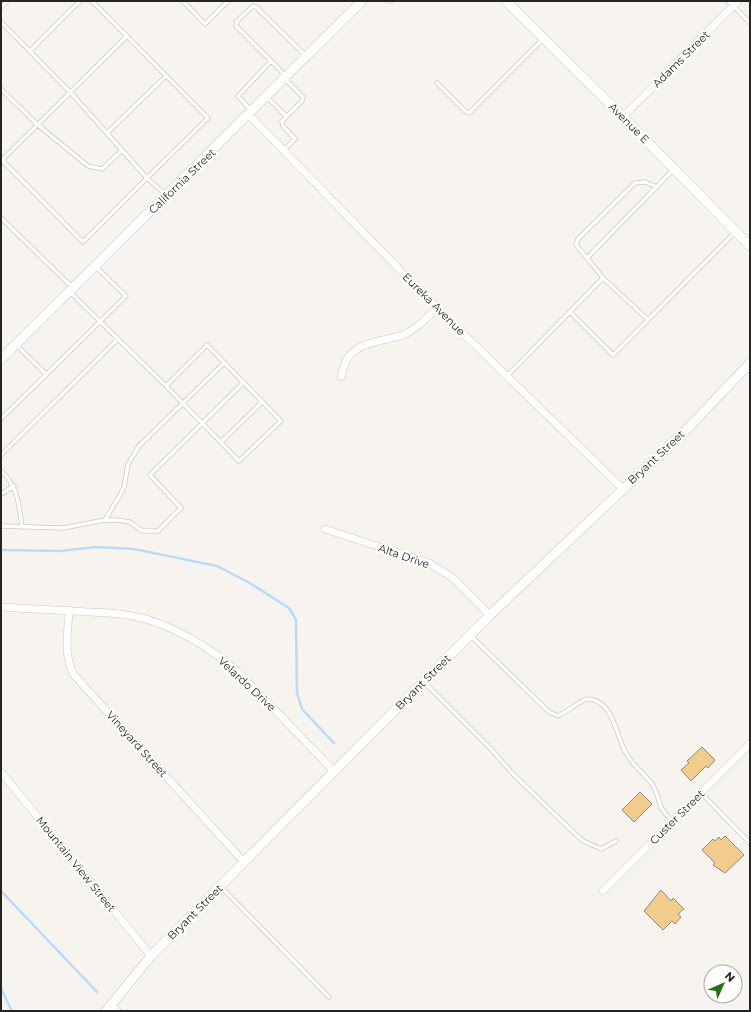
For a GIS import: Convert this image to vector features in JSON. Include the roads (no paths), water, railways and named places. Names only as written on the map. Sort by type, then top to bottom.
[{"type":"street","name":"California Street","points":[[2,355],[16,344],[71,290],[362,1]]},
{"type":"street","name":"Avenue E","points":[[511,3],[750,246]]},
{"type":"street","name":"Adams Street","points":[[623,117],[733,3]]},
{"type":"street","name":"Eureka Avenue","points":[[250,113],[283,151],[437,308],[622,488]]},
{"type":"street","points":[[341,377],[347,360],[357,350],[380,340],[404,334],[423,322],[437,308]]},
{"type":"street","name":"Bryant Street","points":[[112,1009],[151,956],[220,886],[490,615],[622,488],[688,428],[750,363]]},
{"type":"street","name":"Alta Drive","points":[[325,529],[429,563],[453,578],[490,615]]},
{"type":"street","name":"Velardo Drive","points":[[1,607],[69,610],[113,614],[147,620],[195,640],[224,660],[238,672],[335,772]]},
{"type":"street","name":"Vineyard Street","points":[[69,610],[67,655],[69,665],[74,675],[244,862]]},
{"type":"street","name":"Custer Street","points":[[603,891],[701,793],[748,749]]},
{"type":"street","name":"Mountain View Street","points":[[1,772],[151,956]]},
{"type":"lane","points":[[1,7],[7,1]]},
{"type":"lane","points":[[30,51],[80,1]]},
{"type":"lane","points":[[92,1],[127,36],[166,76],[208,118],[83,242],[1,160],[127,36]]},
{"type":"lane","points":[[183,1],[205,24],[228,1]]},
{"type":"lane","points":[[733,3],[750,23]]},
{"type":"lane","points":[[283,151],[295,139],[281,123],[303,99],[285,79],[281,71],[236,26],[237,20],[253,6],[256,7],[307,57]]},
{"type":"lane","points":[[1,22],[70,93],[147,178],[166,196]]},
{"type":"lane","points":[[437,83],[465,111],[469,113],[544,38]]},
{"type":"lane","points":[[250,113],[238,96],[271,61]]},
{"type":"lane","points":[[107,133],[166,76]]},
{"type":"lane","points":[[1,89],[38,125],[88,166],[102,169],[122,150]]},
{"type":"lane","points":[[267,97],[286,116]]},
{"type":"lane","points":[[587,258],[674,170]]},
{"type":"lane","points":[[647,319],[604,278],[576,245],[578,239],[634,183],[645,182],[657,187]]},
{"type":"lane","points":[[1,218],[100,322],[166,386],[239,461],[281,421],[207,345],[166,386]]},
{"type":"lane","points":[[570,312],[613,354],[736,232]]},
{"type":"lane","points":[[1,419],[126,296],[95,266]]},
{"type":"lane","points":[[507,376],[604,278]]},
{"type":"lane","points":[[1,455],[118,339]]},
{"type":"lane","points":[[16,344],[46,374]]},
{"type":"lane","points":[[105,520],[124,487],[128,464],[134,453],[224,363]]},
{"type":"lane","points":[[1,526],[63,528],[105,520],[130,522],[142,531],[158,531],[182,508],[150,475],[243,383]]},
{"type":"lane","points":[[221,442],[262,402]]},
{"type":"lane","points":[[1,471],[14,486],[19,501],[22,527]]},
{"type":"lane","points":[[1,494],[14,486]]},
{"type":"lane","points":[[470,635],[549,712],[558,716],[568,712],[584,699],[596,701],[608,711],[615,723],[626,754],[652,784],[661,808],[673,821]]},
{"type":"lane","points":[[424,682],[491,749],[513,774],[583,841],[602,849],[616,841]]},
{"type":"lane","points":[[701,793],[750,843]]},
{"type":"lane","points":[[220,886],[329,997]]},
{"type":"waterway","points":[[1,550],[60,551],[96,547],[134,549],[217,566],[248,582],[289,608],[296,620],[297,693],[302,709],[334,743]]},
{"type":"waterway","points":[[1,891],[97,992]]},
{"type":"waterway","points":[[1,989],[12,1011]]}]
